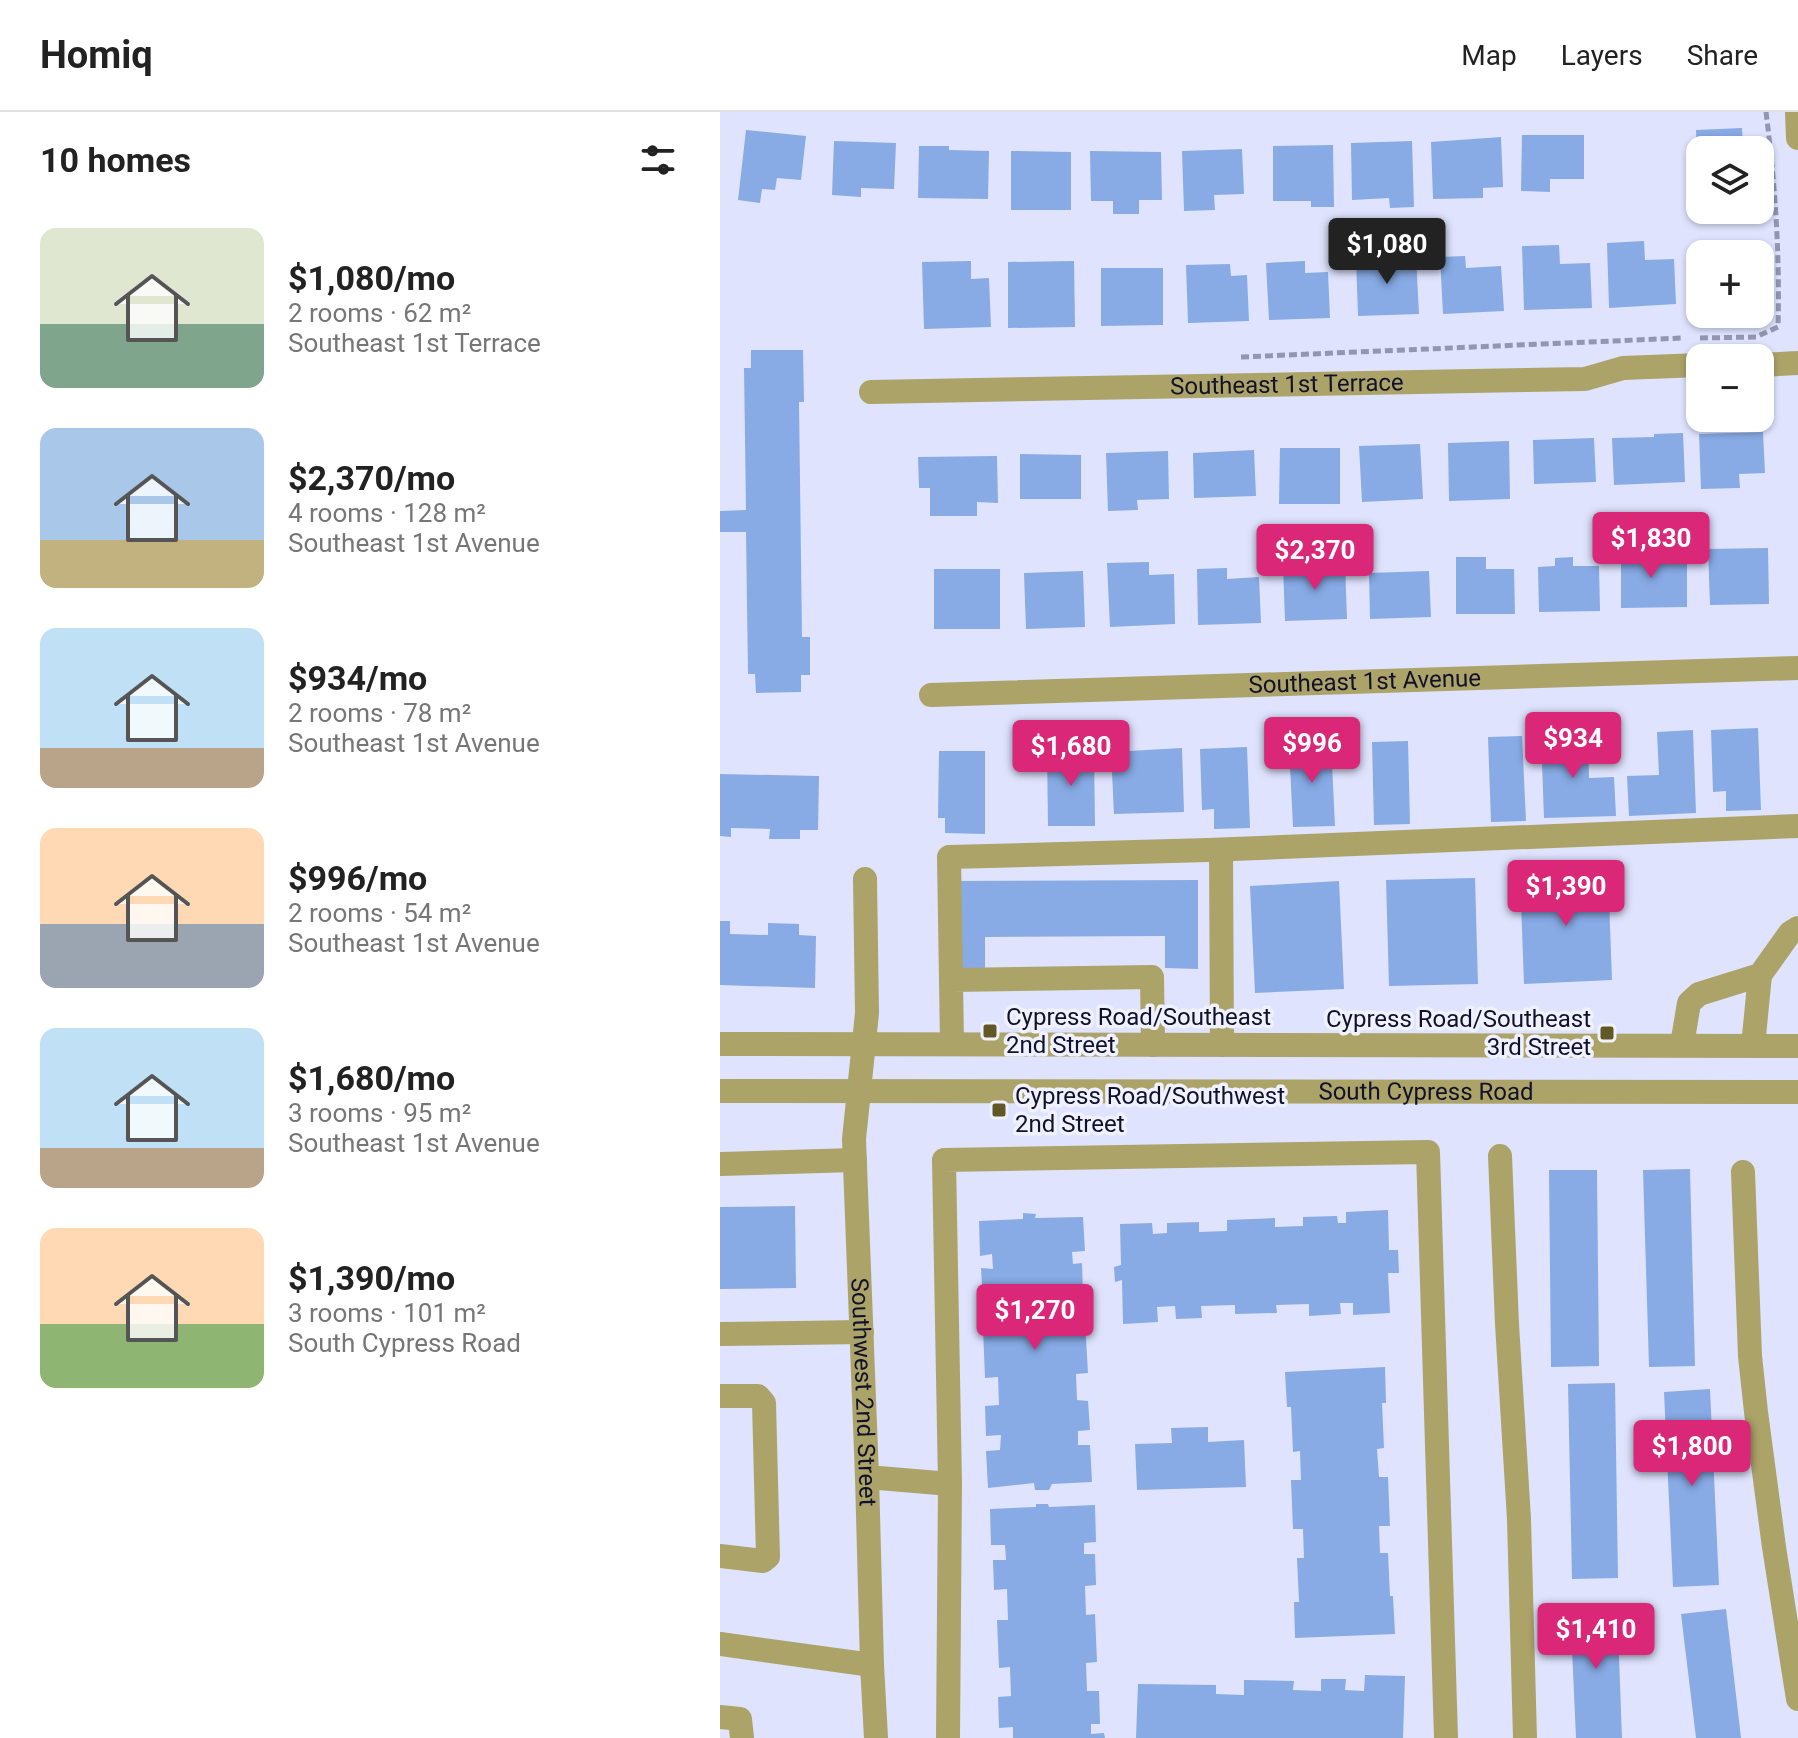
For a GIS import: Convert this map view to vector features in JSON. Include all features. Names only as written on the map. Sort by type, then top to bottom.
[{"type":"street","points":[[1797,112],[1798,138]]},
{"type":"street","points":[[1774,364],[1798,363]]},
{"type":"street","name":"Southeast 1st Terrace","points":[[871,392],[1585,379],[1623,368],[1686,366]]},
{"type":"street","name":"Southeast 1st Avenue","points":[[931,695],[1798,668]]},
{"type":"street","points":[[952,1044],[949,857],[1221,850],[1798,826]]},
{"type":"street","points":[[1221,850],[1222,1045]]},
{"type":"street","points":[[864,1045],[867,1013],[865,879]]},
{"type":"street","points":[[1753,1046],[1760,975],[1790,933],[1798,928]]},
{"type":"street","points":[[1682,1045],[1689,1003],[1699,994],[1760,975]]},
{"type":"street","points":[[951,980],[1152,977],[1153,1045]]},
{"type":"street","name":"South Cypress Road","points":[[720,1044],[1798,1046]]},
{"type":"street","name":"Southwest 2nd Street","points":[[864,1045],[854,1139],[876,1738]]},
{"type":"street","name":"South Cypress Road","points":[[720,1091],[1798,1092]]},
{"type":"street","points":[[948,1738],[950,1484],[944,1160],[1428,1152],[1446,1738]]},
{"type":"street","points":[[1500,1156],[1519,1519],[1525,1738]]},
{"type":"street","points":[[720,1164],[855,1160]]},
{"type":"street","points":[[1743,1172],[1750,1356],[1776,1561],[1798,1699]]},
{"type":"street","points":[[720,1334],[862,1332]]},
{"type":"street","points":[[720,1396],[758,1396],[764,1403],[768,1557],[763,1561],[720,1556]]},
{"type":"street","points":[[867,1477],[950,1484]]},
{"type":"street","points":[[720,1644],[872,1665]]},
{"type":"street","points":[[720,1717],[740,1719],[742,1738]]},
{"type":"path","points":[[1229,358],[1663,338],[1756,337],[1778,327],[1774,171],[1766,112]]},
{"type":"building","points":[[1742,128],[1742,136],[1696,136],[1696,130]]},
{"type":"building","points":[[746,130],[806,136],[801,180],[777,178],[775,190],[762,189],[760,203],[738,200]]},
{"type":"building","points":[[1522,135],[1584,135],[1584,179],[1550,179],[1550,192],[1521,191]]},
{"type":"building","points":[[1501,137],[1503,187],[1483,188],[1483,198],[1433,199],[1431,142]]},
{"type":"building","points":[[834,141],[896,143],[894,189],[861,188],[861,197],[832,195]]},
{"type":"building","points":[[1412,141],[1414,207],[1390,208],[1389,198],[1352,200],[1351,143]]},
{"type":"building","points":[[1333,145],[1334,207],[1311,207],[1311,201],[1273,201],[1273,146]]},
{"type":"building","points":[[919,146],[989,151],[988,199],[918,198]]},
{"type":"building","points":[[1242,149],[1244,194],[1214,195],[1215,210],[1184,211],[1182,151]]},
{"type":"building","points":[[1011,151],[1071,152],[1071,210],[1011,210]]},
{"type":"building","points":[[1090,151],[1161,152],[1162,200],[1139,200],[1139,214],[1113,214],[1113,201],[1091,201]]},
{"type":"building","points":[[1644,241],[1645,260],[1674,259],[1676,304],[1609,308],[1607,243]]},
{"type":"building","points":[[1559,245],[1560,264],[1590,263],[1592,308],[1524,310],[1522,246]]},
{"type":"building","points":[[1416,255],[1419,314],[1358,316],[1356,258]]},
{"type":"building","points":[[1465,256],[1466,268],[1501,266],[1504,311],[1443,314],[1440,257]]},
{"type":"building","points":[[971,261],[971,279],[989,278],[991,327],[924,329],[922,262]]},
{"type":"building","points":[[1074,261],[1075,327],[1008,328],[1008,262]]},
{"type":"building","points":[[1305,261],[1305,273],[1328,272],[1330,318],[1269,320],[1266,263]]},
{"type":"building","points":[[1230,264],[1231,276],[1247,275],[1249,321],[1188,323],[1186,265]]},
{"type":"building","points":[[1101,268],[1163,268],[1163,325],[1101,326]]},
{"type":"building","points":[[751,350],[803,350],[804,402],[799,402],[802,637],[810,637],[810,675],[801,675],[801,692],[756,693],[755,674],[748,674],[746,532],[720,532],[720,511],[746,510],[744,368],[751,368]]},
{"type":"building","points":[[1763,432],[1765,473],[1739,474],[1740,488],[1701,489],[1699,434]]},
{"type":"building","points":[[1683,433],[1685,482],[1614,485],[1612,438]]},
{"type":"building","points":[[1594,438],[1596,482],[1534,484],[1533,440]]},
{"type":"building","points":[[1509,441],[1510,499],[1449,501],[1448,443]]},
{"type":"building","points":[[1420,444],[1423,499],[1362,502],[1359,446]]},
{"type":"building","points":[[1280,448],[1340,448],[1340,504],[1279,504]]},
{"type":"building","points":[[1254,450],[1256,496],[1194,498],[1193,453]]},
{"type":"building","points":[[1168,451],[1169,499],[1137,500],[1138,510],[1108,511],[1106,453]]},
{"type":"building","points":[[1020,454],[1081,455],[1081,499],[1020,499]]},
{"type":"building","points":[[997,456],[998,503],[977,502],[977,516],[930,516],[930,488],[919,488],[918,457]]},
{"type":"building","points":[[1621,545],[1657,545],[1657,563],[1687,563],[1687,607],[1621,608]]},
{"type":"building","points":[[1768,548],[1769,604],[1710,605],[1708,549]]},
{"type":"building","points":[[1456,557],[1486,557],[1486,569],[1514,569],[1515,614],[1456,614]]},
{"type":"building","points":[[1573,557],[1573,566],[1599,566],[1600,611],[1539,612],[1538,567],[1555,566],[1555,558]]},
{"type":"building","points":[[1149,562],[1149,575],[1174,574],[1175,624],[1110,627],[1107,563]]},
{"type":"building","points":[[1345,563],[1347,619],[1285,621],[1283,565]]},
{"type":"building","points":[[1227,568],[1227,579],[1259,577],[1261,623],[1198,625],[1197,569]]},
{"type":"building","points":[[934,569],[1000,569],[1000,629],[934,629]]},
{"type":"building","points":[[1083,571],[1085,627],[1026,629],[1024,573]]},
{"type":"building","points":[[1429,571],[1431,617],[1370,619],[1369,573]]},
{"type":"building","points":[[1758,728],[1761,810],[1726,811],[1726,791],[1713,792],[1711,730]]},
{"type":"building","points":[[1693,730],[1696,813],[1629,816],[1627,776],[1659,775],[1657,732]]},
{"type":"building","points":[[1588,734],[1589,778],[1614,777],[1616,816],[1544,818],[1541,735]]},
{"type":"building","points":[[1522,736],[1526,821],[1491,822],[1488,737]]},
{"type":"building","points":[[1408,741],[1410,824],[1374,825],[1372,742]]},
{"type":"building","points":[[1331,743],[1335,826],[1293,827],[1289,745]]},
{"type":"building","points":[[1247,747],[1250,828],[1214,829],[1214,809],[1202,810],[1200,749]]},
{"type":"building","points":[[1182,748],[1184,812],[1114,814],[1111,752]]},
{"type":"building","points":[[1047,750],[1094,750],[1095,826],[1048,826]]},
{"type":"building","points":[[939,751],[985,751],[985,834],[945,833],[945,818],[938,818]]},
{"type":"building","points":[[720,774],[819,776],[818,830],[800,830],[800,839],[769,839],[770,829],[731,828],[731,837],[720,836]]},
{"type":"building","points":[[1608,872],[1612,980],[1524,984],[1520,876]]},
{"type":"building","points":[[1475,878],[1478,984],[1389,986],[1386,880]]},
{"type":"building","points":[[1198,880],[1198,969],[1165,968],[1165,936],[985,937],[985,969],[952,970],[951,881]]},
{"type":"building","points":[[1339,881],[1344,989],[1255,993],[1250,886]]},
{"type":"building","points":[[720,921],[730,921],[730,934],[768,935],[768,923],[799,924],[799,935],[816,936],[815,988],[720,985]]},
{"type":"building","points":[[1690,1169],[1695,1366],[1649,1367],[1643,1170]]},
{"type":"building","points":[[1549,1170],[1597,1170],[1599,1366],[1551,1367]]},
{"type":"building","points":[[795,1206],[796,1288],[720,1289],[720,1207]]},
{"type":"building","points":[[1388,1210],[1389,1250],[1398,1250],[1399,1273],[1388,1273],[1390,1313],[1353,1315],[1353,1303],[1340,1303],[1341,1314],[1309,1316],[1309,1304],[1276,1305],[1277,1313],[1235,1314],[1235,1305],[1201,1306],[1202,1318],[1176,1319],[1175,1306],[1157,1307],[1158,1322],[1123,1324],[1122,1280],[1115,1282],[1114,1267],[1121,1265],[1120,1224],[1152,1223],[1153,1234],[1167,1233],[1167,1223],[1199,1222],[1199,1232],[1227,1231],[1227,1220],[1275,1218],[1275,1227],[1303,1226],[1303,1217],[1337,1216],[1338,1223],[1346,1223],[1346,1212]]},
{"type":"building","points":[[1023,1213],[1036,1214],[1035,1218],[1083,1217],[1085,1251],[1072,1252],[1073,1264],[1082,1263],[1083,1295],[1074,1295],[1075,1322],[1085,1321],[1088,1373],[1076,1374],[1077,1400],[1088,1401],[1090,1430],[1078,1431],[1078,1445],[1090,1445],[1092,1482],[1052,1484],[1049,1490],[1035,1490],[1034,1483],[988,1488],[986,1451],[1000,1450],[1001,1435],[986,1436],[985,1406],[999,1405],[998,1377],[985,1378],[983,1329],[996,1329],[994,1300],[983,1301],[981,1268],[993,1269],[992,1254],[980,1256],[979,1221],[1023,1219]]},
{"type":"building","points":[[1385,1367],[1386,1403],[1382,1403],[1384,1448],[1377,1449],[1379,1477],[1388,1477],[1390,1526],[1379,1526],[1380,1553],[1388,1553],[1395,1634],[1295,1638],[1294,1602],[1299,1602],[1297,1558],[1304,1558],[1303,1529],[1293,1529],[1291,1480],[1301,1480],[1300,1451],[1293,1452],[1291,1407],[1287,1407],[1285,1372]]},
{"type":"building","points":[[1615,1383],[1618,1578],[1572,1579],[1568,1384]]},
{"type":"building","points":[[1710,1389],[1719,1585],[1673,1587],[1664,1392]]},
{"type":"building","points":[[1208,1427],[1208,1442],[1244,1440],[1246,1487],[1137,1490],[1135,1444],[1172,1443],[1171,1428]]},
{"type":"building","points":[[1036,1504],[1048,1504],[1049,1507],[1095,1505],[1096,1542],[1084,1543],[1084,1554],[1095,1554],[1096,1585],[1085,1586],[1086,1615],[1095,1614],[1097,1662],[1086,1663],[1087,1691],[1099,1691],[1100,1724],[1091,1724],[1091,1734],[1104,1733],[1105,1738],[1013,1738],[1013,1727],[999,1728],[998,1697],[1011,1696],[1010,1667],[999,1668],[997,1620],[1008,1620],[1007,1589],[994,1590],[993,1560],[1006,1560],[1005,1545],[991,1545],[990,1509],[1036,1507]]},
{"type":"building","points":[[1617,1603],[1622,1738],[1576,1738],[1570,1605]]},
{"type":"building","points":[[1726,1609],[1741,1738],[1696,1738],[1681,1614]]},
{"type":"building","points":[[1365,1675],[1405,1676],[1403,1738],[1136,1738],[1138,1684],[1216,1685],[1216,1694],[1244,1695],[1244,1680],[1294,1681],[1293,1690],[1321,1691],[1321,1679],[1346,1679],[1345,1690],[1364,1691]]},
{"type":"place","name":"Cypress Road/Southeast 2nd Street","points":[[990,1031]]},
{"type":"place","name":"Cypress Road/Southeast 3rd Street","points":[[1607,1033]]},
{"type":"place","name":"Cypress Road/Southwest 2nd Street","points":[[999,1110]]}]
